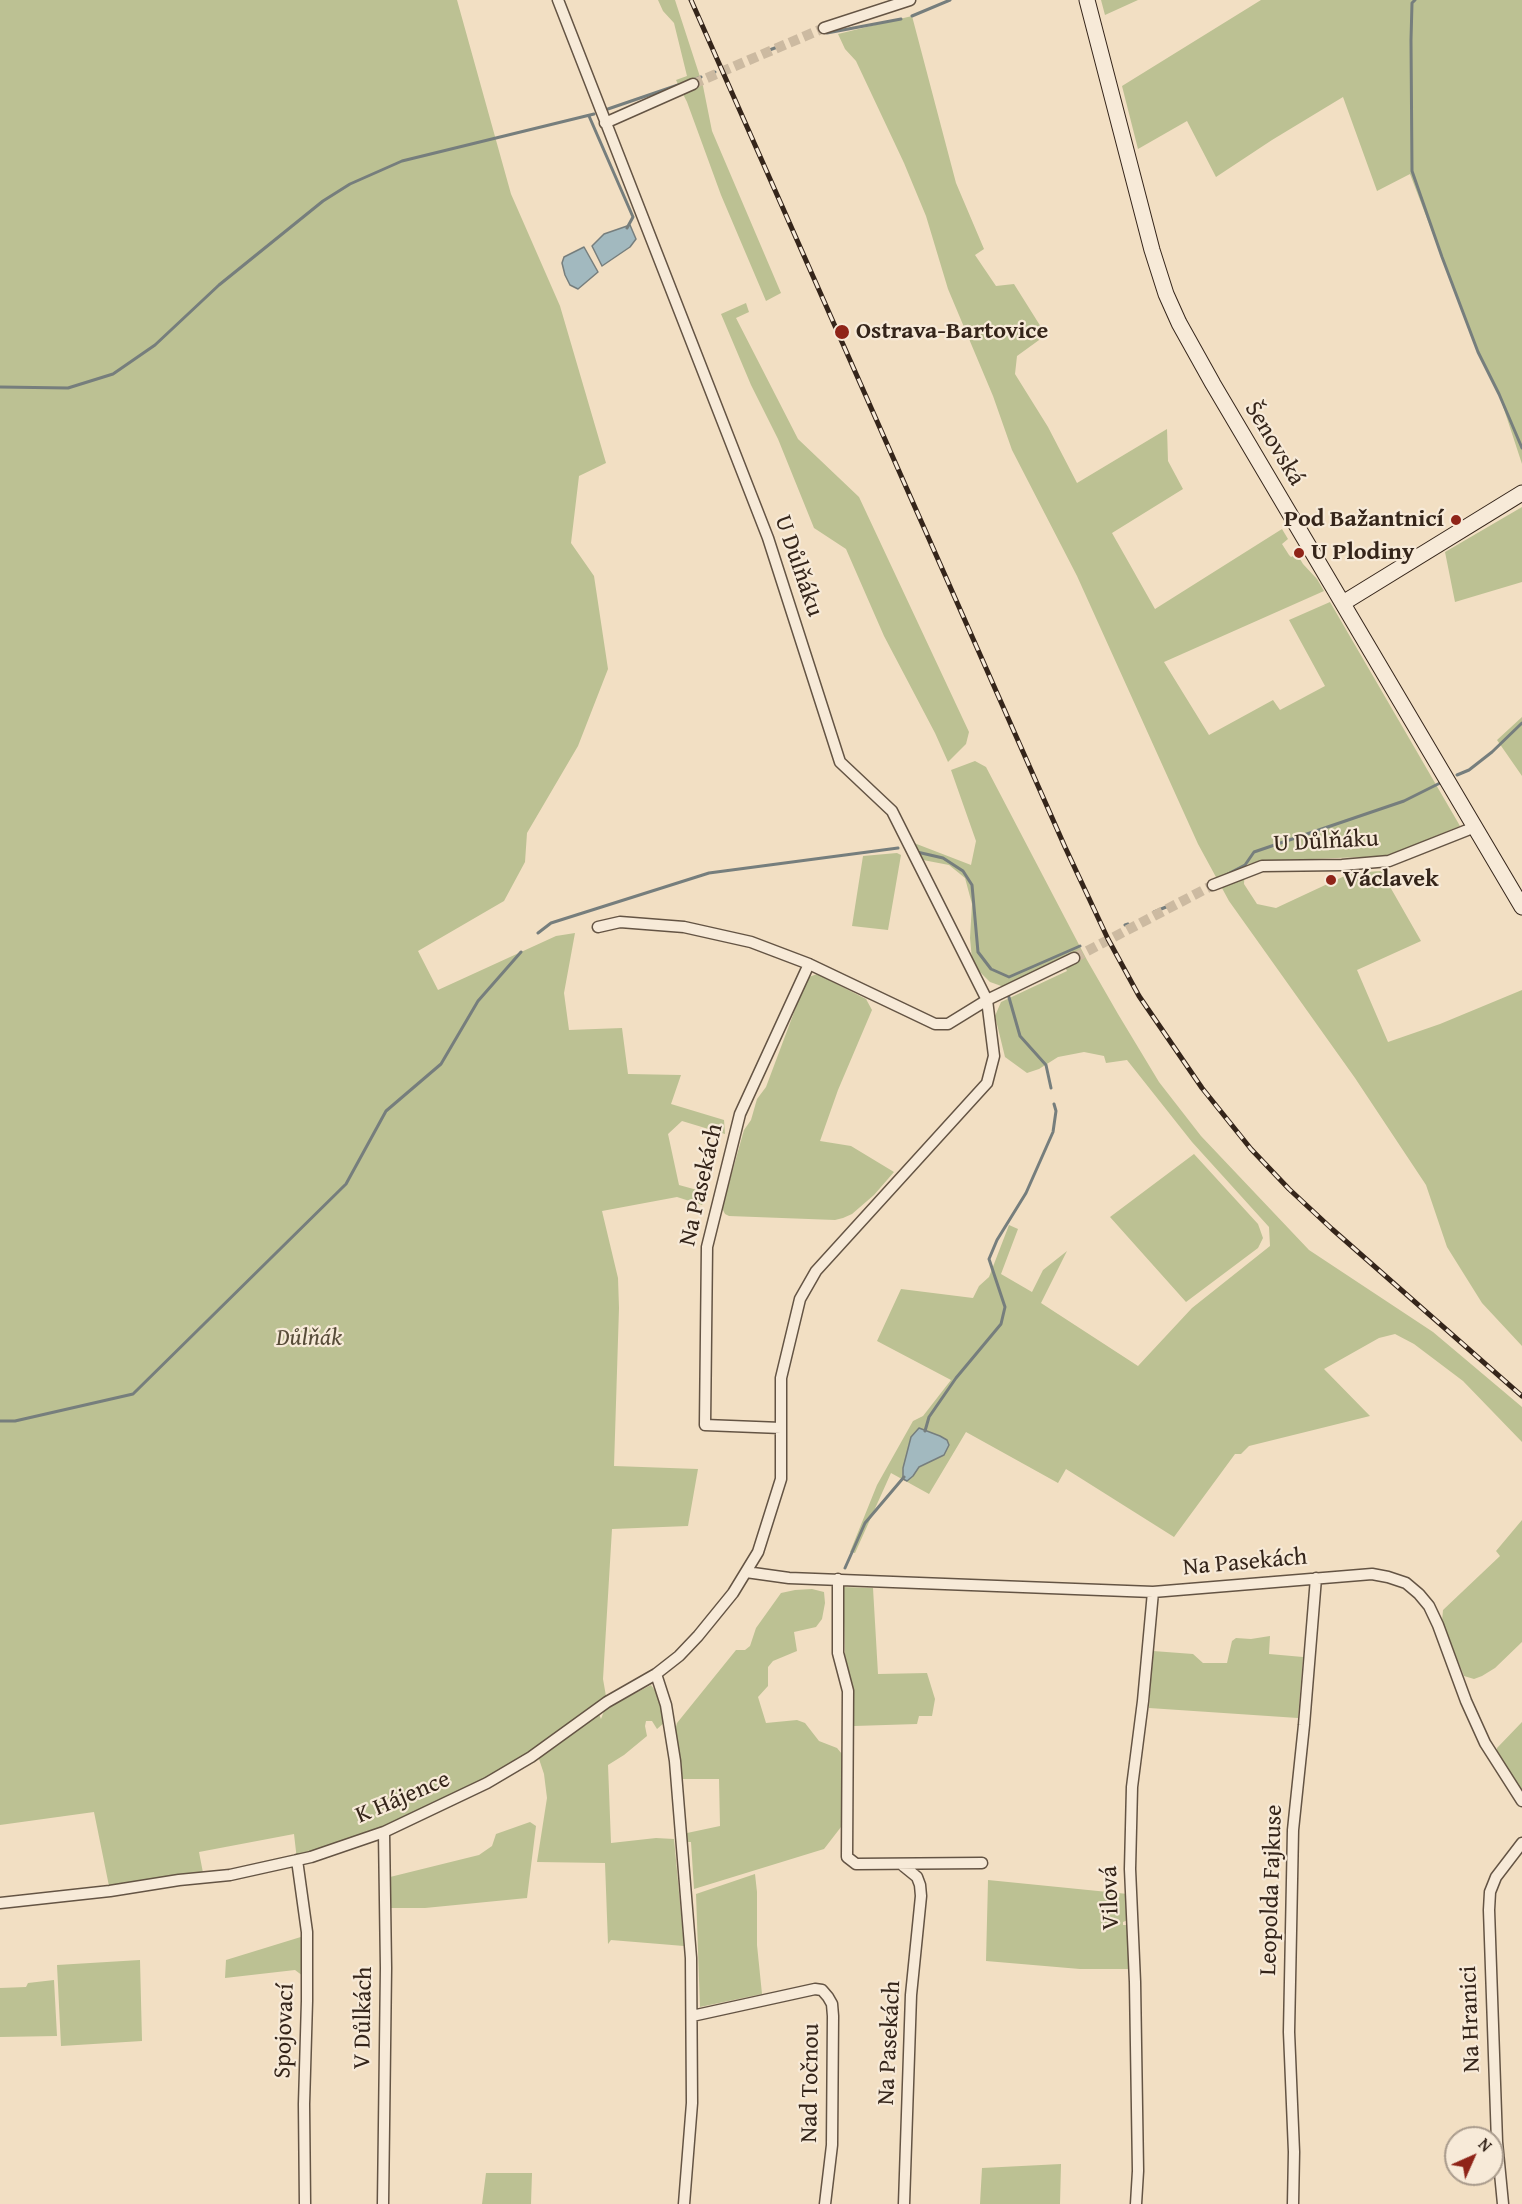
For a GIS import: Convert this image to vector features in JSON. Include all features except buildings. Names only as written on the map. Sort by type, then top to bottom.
[{"type":"street","name":"U Důlňáku","points":[[558,0],[768,538],[840,762],[892,811],[987,1000]]},
{"type":"street","points":[[824,28],[910,0]]},
{"type":"street","name":"Šenovská","points":[[1087,0],[1150,241],[1166,294],[1179,323],[1522,907]]},
{"type":"street","points":[[605,123],[693,84]]},
{"type":"street","points":[[1343,603],[1522,493]]},
{"type":"street","name":"U Důlňáku","points":[[1213,885],[1262,866],[1342,866],[1389,861],[1475,827]]},
{"type":"street","points":[[598,927],[620,922],[684,927],[751,942],[809,964],[935,1024],[948,1024],[987,1000],[1074,958]]},
{"type":"street","name":"Na Pasekách","points":[[781,1428],[705,1425],[707,1247],[740,1114],[809,964]]},
{"type":"street","points":[[747,1572],[759,1552],[781,1479],[781,1378],[800,1299],[816,1271],[987,1083],[994,1056],[987,1000]]},
{"type":"street","name":"Na Pasekách","points":[[747,1572],[789,1578],[1153,1592],[1372,1574],[1388,1577],[1406,1583],[1429,1606],[1485,1743],[1522,1801]]},
{"type":"street","name":"K Hájence","points":[[0,1903],[230,1875],[297,1860],[384,1832],[487,1783],[531,1757],[607,1702],[656,1674],[679,1656],[698,1636],[747,1572]]},
{"type":"street","name":"Leopolda Fajkuse","points":[[1293,2204],[1294,2152],[1289,2032],[1293,1830],[1316,1578]]},
{"type":"street","points":[[837,1579],[838,1653],[848,1691],[847,1857],[855,1864],[982,1863]]},
{"type":"street","name":"Vilová","points":[[1136,2204],[1138,2171],[1135,1983],[1130,1869],[1132,1787],[1153,1592]]},
{"type":"street","points":[[656,1674],[666,1705],[675,1761],[691,1958],[692,2103],[684,2204]]},
{"type":"street","name":"V Důlkách","points":[[383,2204],[386,1968],[384,1832]]},
{"type":"street","name":"Na Hranici","points":[[1503,2204],[1497,2142],[1489,1910],[1490,1892],[1496,1877],[1522,1843]]},
{"type":"street","name":"Spojovací","points":[[297,1860],[307,1932],[305,2204]]},
{"type":"street","points":[[920,1885],[929,1868],[936,1863]]},
{"type":"street","points":[[901,1864],[912,1871],[920,1885]]},
{"type":"street","name":"Na Pasekách","points":[[904,2204],[911,1995],[921,1896],[920,1885]]},
{"type":"street","name":"Nad Točnou","points":[[692,2016],[815,1989],[822,1990],[828,1997],[832,2004],[833,2016],[832,2145],[825,2204]]},
{"type":"green space","name":"Důlňák","points":[[0,0],[457,0],[511,194],[560,306],[606,463],[579,476],[571,543],[594,576],[608,669],[578,746],[527,833],[525,862],[504,901],[418,951],[438,990],[556,936],[575,933],[564,993],[569,1030],[622,1028],[628,1074],[681,1075],[671,1104],[724,1120],[725,1134],[682,1121],[668,1134],[679,1185],[708,1193],[702,1205],[677,1197],[602,1211],[618,1278],[614,1466],[698,1469],[688,1526],[612,1529],[603,1679],[607,1702],[557,1738],[451,1802],[297,1860],[294,1834],[199,1852],[204,1878],[110,1891],[94,1812],[0,1825]]},
{"type":"green space","points":[[658,0],[675,0],[703,86],[712,131],[781,293],[766,301],[721,195],[687,102],[676,80],[687,76],[674,23],[663,11]]},
{"type":"green space","points":[[1101,0],[1138,0],[1105,15]]},
{"type":"green space","points":[[1261,0],[1522,0],[1522,464],[1499,394],[1478,352],[1410,174],[1377,191],[1343,97],[1216,177],[1187,121],[1138,149],[1122,86]]},
{"type":"green space","points":[[912,16],[956,183],[984,249],[975,255],[996,286],[1014,284],[1046,335],[1017,356],[1015,374],[1048,427],[1077,483],[1167,429],[1168,461],[1183,489],[1112,533],[1155,609],[1282,529],[1288,539],[1282,544],[1289,555],[1291,557],[1297,554],[1324,591],[1164,662],[1209,735],[1273,700],[1280,710],[1325,686],[1289,620],[1330,602],[1460,826],[1387,856],[1261,861],[1245,865],[1244,884],[1257,904],[1276,908],[1351,873],[1381,871],[1421,941],[1357,970],[1388,1042],[1440,1024],[1522,990],[1522,1346],[1482,1303],[1447,1247],[1426,1185],[1355,1078],[1229,901],[1198,844],[1077,576],[1012,450],[993,396],[948,289],[926,216],[904,163],[856,61],[845,49],[838,34]]},
{"type":"green space","points":[[746,303],[749,312],[736,318],[798,439],[859,497],[969,732],[966,744],[948,762],[884,636],[846,549],[814,528],[778,439],[751,385],[721,314]]},
{"type":"green space","points":[[1522,507],[1522,582],[1455,602],[1445,552]]},
{"type":"green space","points":[[1522,717],[1522,776],[1497,740]]},
{"type":"green space","points":[[975,761],[986,767],[1087,960],[1118,1014],[1159,1082],[1201,1136],[1309,1250],[1433,1332],[1522,1407],[1522,1442],[1463,1381],[1414,1344],[1395,1334],[1379,1338],[1324,1369],[1370,1416],[1249,1446],[1241,1454],[1235,1454],[1174,1537],[1066,1469],[1058,1483],[966,1432],[929,1494],[891,1473],[855,1553],[850,1552],[877,1485],[913,1421],[923,1416],[951,1380],[877,1341],[901,1289],[973,1298],[979,1286],[989,1277],[1009,1225],[1018,1229],[1001,1274],[1032,1292],[1043,1270],[1067,1251],[1041,1303],[1138,1366],[1192,1308],[1270,1246],[1269,1227],[1192,1142],[1127,1060],[1106,1063],[1104,1056],[1084,1052],[1058,1057],[1039,1069],[1027,1073],[1005,1057],[995,1016],[1001,1002],[1067,971],[1061,959],[1007,988],[990,982],[978,970],[972,959],[970,938],[972,904],[965,878],[949,865],[923,860],[914,843],[971,865],[976,841],[951,770]]},
{"type":"green space","points":[[897,853],[901,855],[888,930],[852,926],[863,856]]},
{"type":"green space","points":[[817,974],[866,999],[872,1010],[838,1090],[820,1141],[851,1146],[894,1172],[874,1195],[852,1214],[843,1218],[835,1220],[729,1216],[722,1208],[744,1130],[751,1120],[757,1099],[766,1087],[805,983],[809,977]]},
{"type":"green space","points":[[1194,1154],[1258,1224],[1263,1238],[1258,1248],[1186,1302],[1110,1217]]},
{"type":"green space","points":[[1522,1520],[1522,1642],[1495,1668],[1482,1676],[1474,1679],[1464,1676],[1442,1621],[1443,1610],[1500,1556],[1496,1551]]},
{"type":"green space","points":[[843,1587],[873,1588],[878,1674],[927,1673],[935,1699],[932,1716],[919,1716],[917,1724],[854,1726],[854,1694],[845,1655]]},
{"type":"green space","points":[[812,1589],[824,1592],[825,1603],[822,1619],[816,1627],[794,1632],[797,1651],[773,1661],[768,1667],[768,1686],[758,1697],[766,1723],[797,1720],[805,1723],[819,1741],[837,1748],[842,1754],[841,1827],[824,1849],[694,1889],[691,1842],[686,1842],[687,1833],[720,1826],[719,1779],[681,1779],[675,1730],[677,1723],[736,1650],[745,1650],[750,1646],[756,1628],[781,1593]]},
{"type":"green space","points":[[1270,1636],[1269,1654],[1303,1657],[1298,1718],[1149,1708],[1153,1651],[1193,1654],[1203,1663],[1227,1663],[1232,1641],[1236,1638],[1251,1639]]},
{"type":"green space","points":[[651,1685],[660,1697],[665,1722],[657,1729],[652,1721],[646,1721],[647,1736],[608,1765],[611,1843],[656,1838],[674,1839],[684,1946],[611,1940],[608,1944],[605,1863],[537,1862],[547,1798],[544,1774],[538,1756],[599,1714],[601,1719],[604,1711],[609,1707]]},
{"type":"green space","points":[[1522,1722],[1522,1792],[1497,1755],[1497,1748]]},
{"type":"green space","points":[[530,1822],[536,1826],[527,1898],[425,1908],[391,1908],[390,1877],[479,1855],[492,1846],[496,1834]]},
{"type":"green space","points":[[755,1874],[757,1945],[762,1994],[700,2007],[696,1894]]},
{"type":"green space","points":[[988,1880],[1128,1894],[1128,1920],[1123,1922],[1123,1925],[1128,1925],[1129,1969],[1080,1969],[986,1961]]},
{"type":"green space","points":[[304,1936],[303,1976],[295,1970],[225,1978],[226,1960]]},
{"type":"green space","points":[[140,1960],[142,2041],[61,2046],[57,1965]]},
{"type":"green space","points":[[54,1980],[57,2036],[0,2037],[0,1988],[26,1987],[28,1983]]},
{"type":"green space","points":[[1061,2164],[1060,2204],[980,2204],[982,2168]]},
{"type":"green space","points":[[486,2173],[532,2173],[531,2204],[482,2204]]},
{"type":"water","points":[[630,225],[636,239],[630,247],[602,266],[592,246],[604,234]]},
{"type":"water","points":[[584,247],[598,272],[578,289],[570,285],[562,263],[564,257]]},
{"type":"water","points":[[919,1428],[940,1436],[947,1440],[949,1445],[944,1455],[919,1467],[907,1481],[903,1479],[903,1468],[911,1437]]},
{"type":"waterway","points":[[912,16],[950,0]]},
{"type":"waterway","points":[[1415,0],[1412,3],[1411,40],[1412,171],[1478,352],[1522,448]]},
{"type":"waterway","points":[[827,33],[901,19]]},
{"type":"waterway","points":[[764,52],[783,45]]},
{"type":"waterway","points":[[693,80],[701,77]]},
{"type":"waterway","points":[[605,110],[678,85]]},
{"type":"waterway","points":[[0,387],[68,388],[113,374],[155,345],[219,285],[323,201],[350,184],[402,161],[594,114]]},
{"type":"waterway","points":[[589,116],[633,217],[627,228]]},
{"type":"waterway","points":[[1457,775],[1469,770],[1492,752],[1522,723]]},
{"type":"waterway","points":[[1226,875],[1245,865],[1254,852],[1404,801],[1440,783]]},
{"type":"waterway","points":[[538,933],[551,923],[709,873],[898,848]]},
{"type":"waterway","points":[[917,852],[943,858],[963,871],[972,885],[978,952],[991,969],[1009,977],[1080,946]]},
{"type":"waterway","name":"U Důlňáku","points":[[1154,912],[1166,907]]},
{"type":"waterway","points":[[0,1421],[15,1421],[133,1394],[346,1184],[386,1111],[441,1064],[478,1001],[521,952]]},
{"type":"waterway","points":[[1008,994],[1020,1036],[1046,1065],[1051,1088]]},
{"type":"waterway","points":[[925,1431],[929,1417],[956,1378],[1001,1324],[1005,1307],[989,1259],[997,1240],[1026,1193],[1053,1132],[1056,1111],[1054,1104]]},
{"type":"waterway","points":[[845,1568],[865,1523],[904,1477]]},
{"type":"tunnel","points":[[693,84],[824,28]]},
{"type":"tunnel","points":[[1074,958],[1213,885]]},
{"type":"railway","points":[[691,0],[1065,847],[1108,939],[1139,996],[1202,1088],[1251,1149],[1289,1189],[1522,1396]]},
{"type":"place","name":"Ostrava-Bartovice","points":[[842,332]]},
{"type":"place","name":"Pod Bažantnicí","points":[[1456,520]]},
{"type":"place","name":"U Plodiny","points":[[1299,553]]},
{"type":"place","name":"Václavek","points":[[1331,880]]}]
